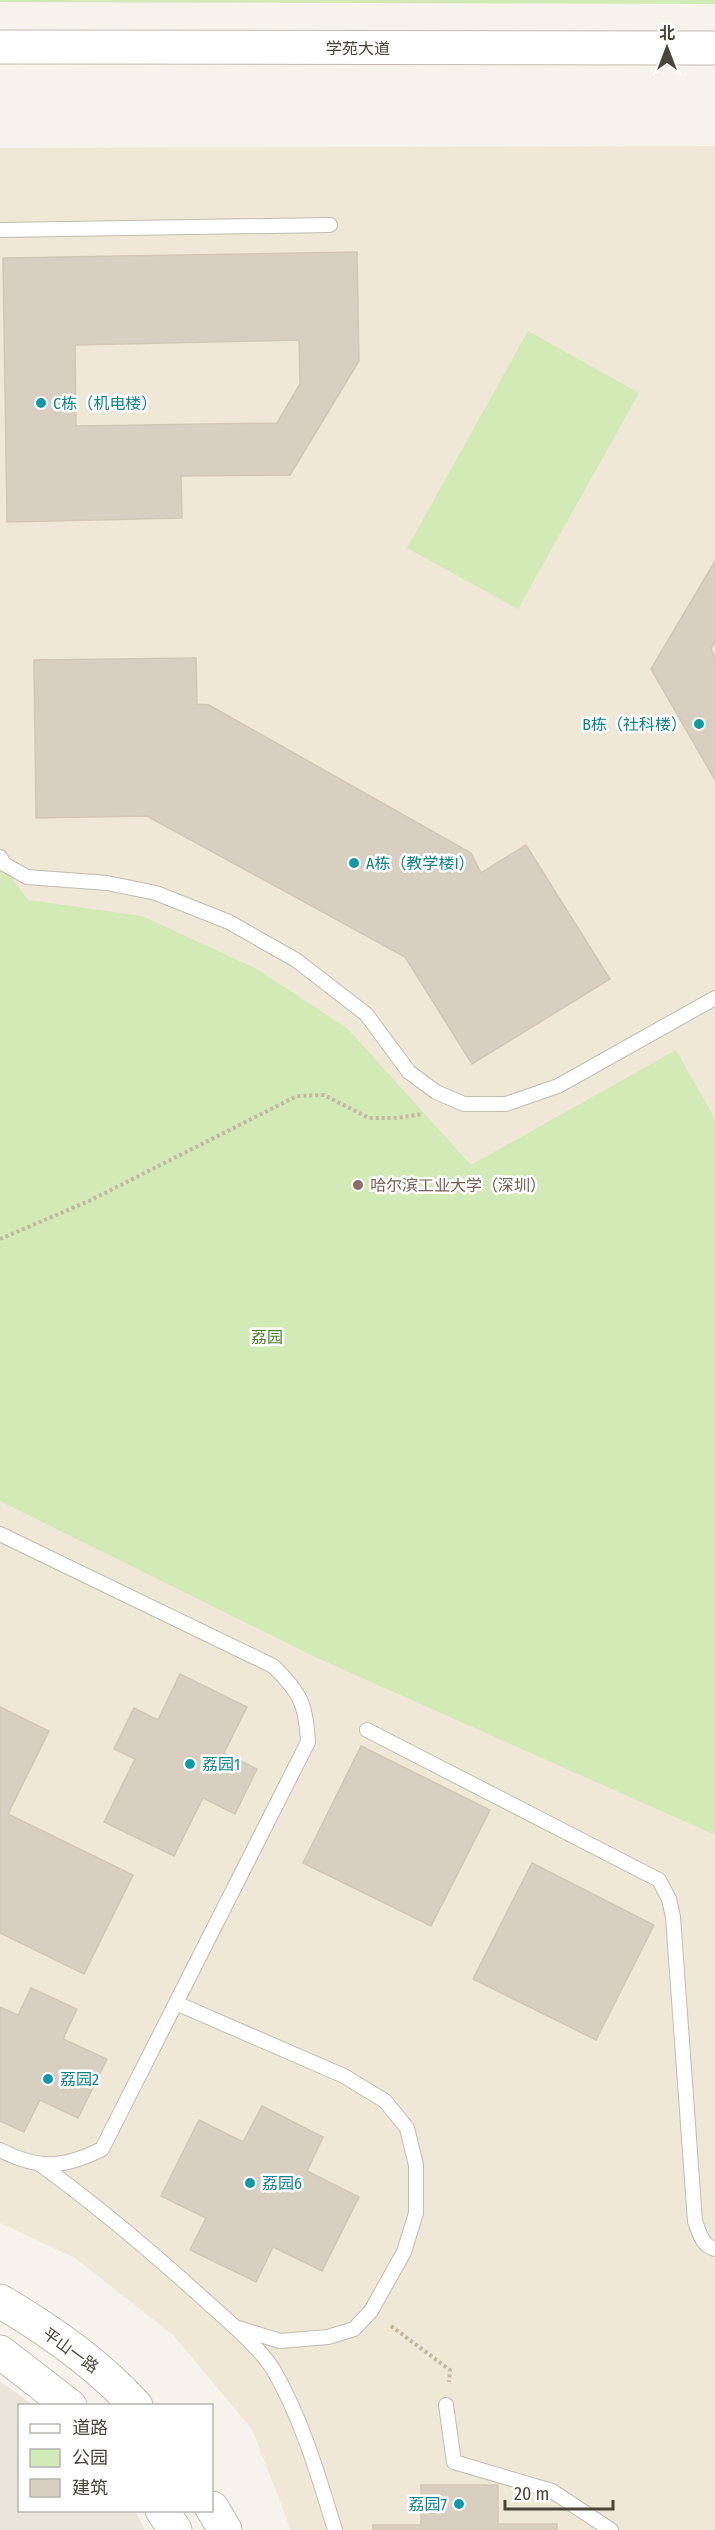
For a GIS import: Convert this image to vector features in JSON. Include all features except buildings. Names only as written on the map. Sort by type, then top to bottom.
[{"type":"street","name":"学苑大道","points":[[0,47],[715,48]]},
{"type":"street","name":"平山一路","points":[[0,2301],[64,2342],[115,2383],[134,2404]]},
{"type":"street","points":[[0,2352],[67,2404]]},
{"type":"street","points":[[213,2510],[225,2530]]},
{"type":"street","points":[[163,2512],[175,2530]]},
{"type":"lane","points":[[0,230],[330,225]]},
{"type":"lane","points":[[0,857],[4,864],[27,877],[107,882],[156,893],[229,922],[296,960],[366,1014],[409,1072],[436,1092],[464,1104],[506,1104],[558,1086],[715,998]]},
{"type":"lane","points":[[0,1534],[273,1666],[293,1686],[307,1714],[309,1742],[102,2149],[77,2162],[41,2165]]},
{"type":"lane","points":[[367,1730],[659,1880],[669,1899],[673,1917],[695,2221],[701,2237],[710,2248],[715,2249]]},
{"type":"lane","points":[[176,2003],[344,2076],[385,2101],[407,2128],[416,2165],[416,2213],[405,2252],[371,2311],[354,2329],[328,2337],[280,2341],[235,2327]]},
{"type":"lane","points":[[0,2150],[41,2165],[110,2216],[235,2327],[272,2367],[297,2415],[336,2530]]},
{"type":"lane","points":[[446,2405],[454,2462],[552,2491],[611,2530]]},
{"type":"path","points":[[0,1239],[89,1201],[297,1096],[324,1095],[369,1118],[397,1118],[464,1104]]},
{"type":"path","points":[[371,2311],[450,2370],[446,2405]]},
{"type":"shaded area","name":"哈尔滨工业大学（深圳）","points":[[715,146],[715,2530],[291,2530],[252,2429],[173,2335],[75,2258],[0,2223],[0,148]]},
{"type":"shaded area","points":[[0,2381],[32,2404],[18,2404],[18,2512],[136,2512],[145,2530],[0,2530]]},
{"type":"green space","points":[[0,0],[715,0],[715,4],[0,2]]},
{"type":"green space","points":[[528,331],[639,393],[518,609],[407,548]]},
{"type":"green space","name":"荔园","points":[[0,863],[28,900],[142,916],[257,969],[348,1029],[471,1165],[676,1050],[715,1119],[715,1835],[315,1657],[0,1501]]},
{"type":"place","name":"C栋（机电楼）","points":[[41,403]]},
{"type":"place","name":"B栋（社科楼）","points":[[699,724]]},
{"type":"place","name":"A栋（教学楼I）","points":[[354,863]]},
{"type":"place","name":"哈尔滨工业大学（深圳）","points":[[358,1185]]},
{"type":"place","name":"荔园1","points":[[190,1764]]},
{"type":"place","name":"荔园2","points":[[48,2079]]},
{"type":"place","name":"荔园6","points":[[250,2183]]},
{"type":"place","name":"荔园7","points":[[459,2504]]}]
